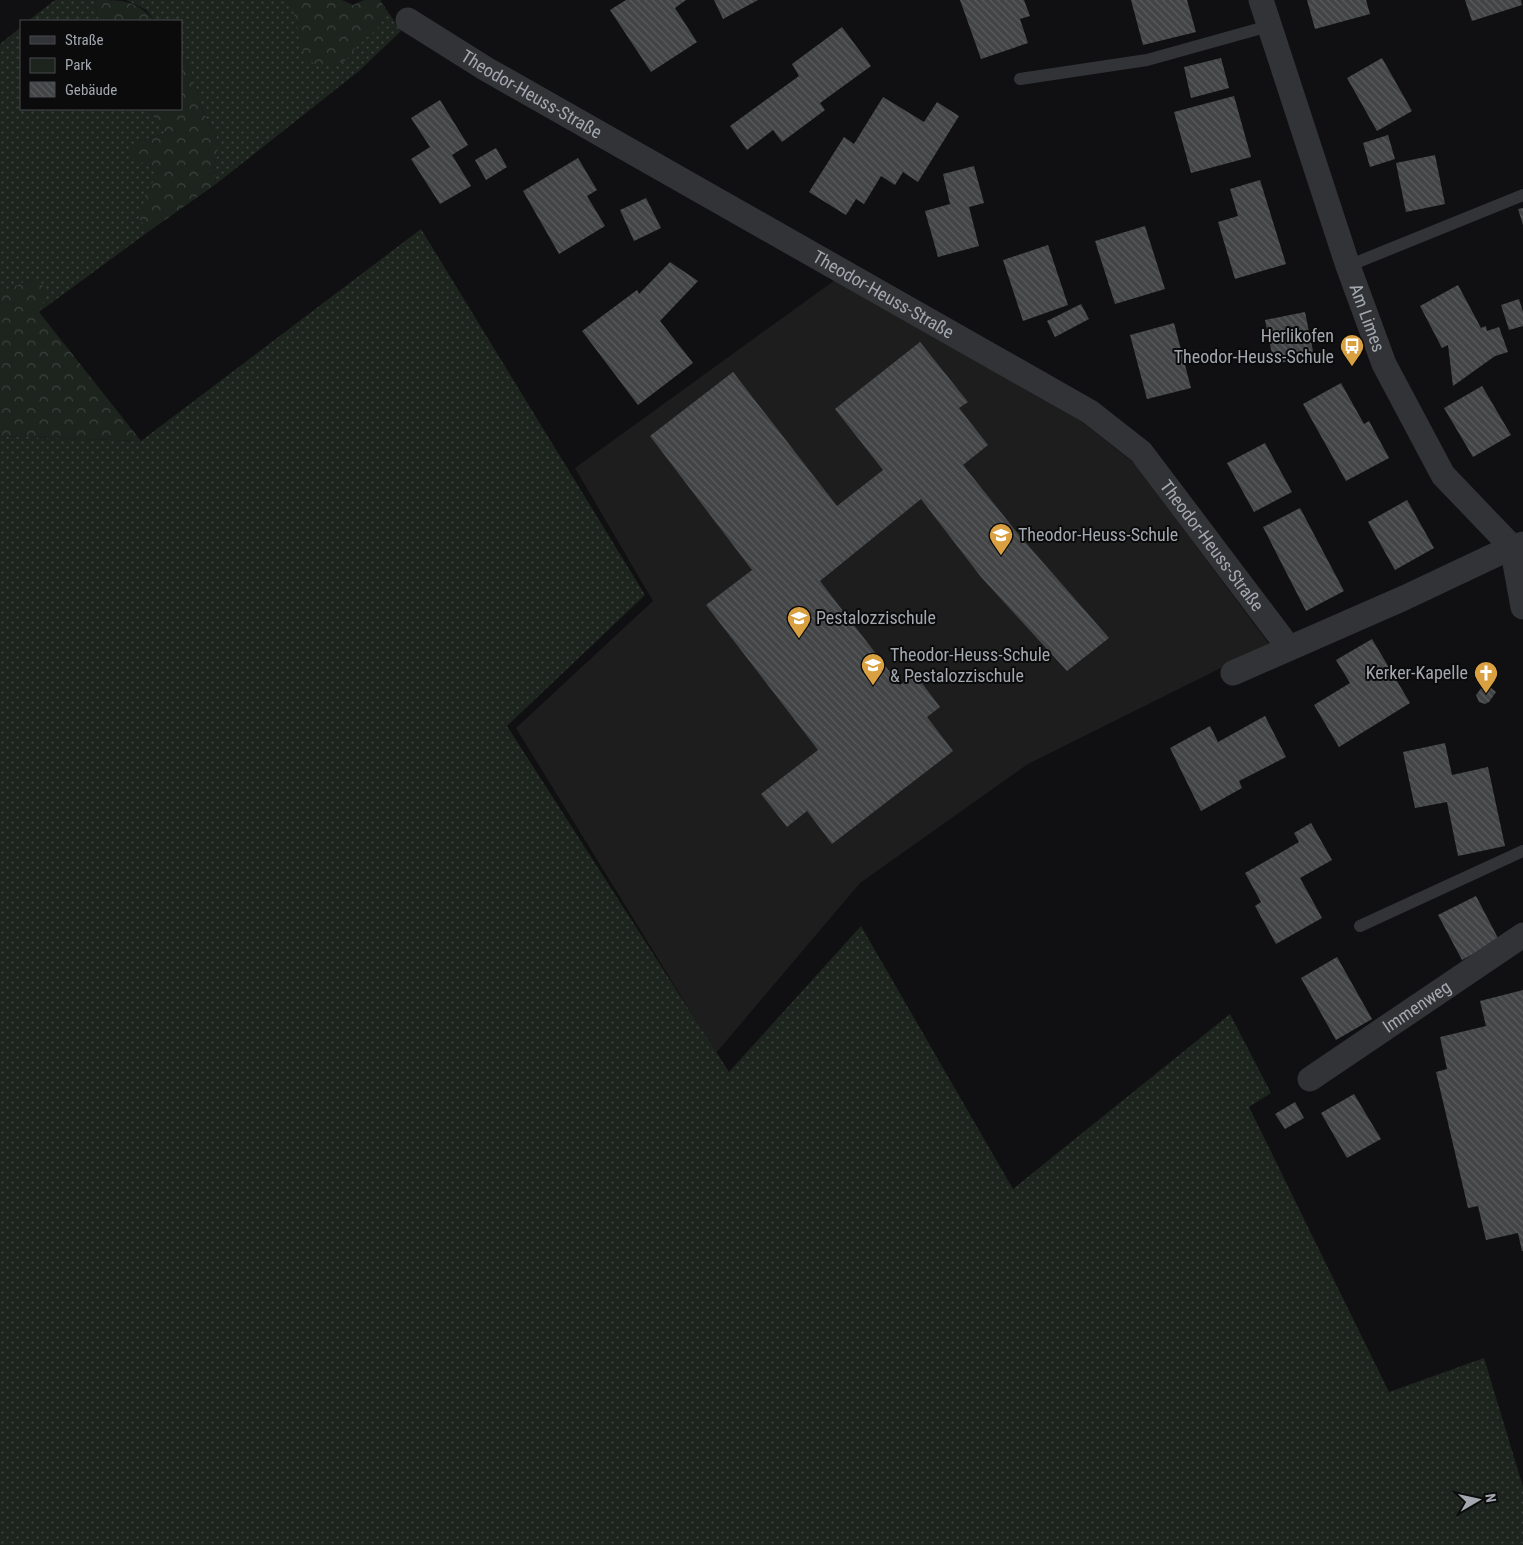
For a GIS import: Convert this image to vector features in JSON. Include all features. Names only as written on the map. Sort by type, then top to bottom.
[{"type":"street","name":"Am Limes","points":[[1260,0],[1348,266],[1384,364],[1443,475],[1518,546]]},
{"type":"street","name":"Theodor-Heuss-Straße","points":[[408,20],[486,69],[1090,412],[1141,452],[1289,648]]},
{"type":"street","points":[[1233,673],[1518,546],[1523,607]]},
{"type":"street","name":"Immenweg","points":[[1310,1079],[1523,935]]},
{"type":"lane","points":[[1020,80],[1147,60],[1269,26]]},
{"type":"lane","points":[[1348,266],[1523,195]]},
{"type":"lane","points":[[1360,926],[1523,851]]},
{"type":"shaded area","name":"Theodor-Heuss-Schule & Pestalozzischule","points":[[835,280],[1082,422],[1134,463],[1269,644],[1028,764],[860,883],[716,1053],[516,728],[653,601],[575,468]]},
{"type":"green space","points":[[55,0],[96,0],[94,2],[99,20],[29,20]]},
{"type":"green space","points":[[96,0],[122,1],[135,5],[154,20],[99,20],[94,2]]},
{"type":"green space","points":[[126,0],[288,0],[345,61],[359,44],[377,29],[386,9],[401,31],[359,71],[216,184],[214,170],[219,143],[201,107],[191,71],[182,56],[182,20],[154,20],[146,10]]},
{"type":"green space","points":[[288,0],[342,0],[353,5],[364,0],[380,0],[386,9],[377,29],[359,44],[345,61],[320,67],[305,58],[292,6]]},
{"type":"green space","points":[[20,28],[20,110],[149,110],[166,133],[140,141],[147,165],[159,174],[141,219],[148,232],[39,312],[44,296],[31,279],[0,293],[0,44]]},
{"type":"green space","points":[[182,56],[191,71],[201,107],[219,143],[214,170],[216,184],[148,232],[140,219],[146,191],[159,174],[128,153],[140,141],[166,133],[149,110],[182,110]]},
{"type":"green space","points":[[421,229],[645,595],[507,726],[729,1072],[861,926],[1013,1189],[1230,1014],[1271,1093],[1249,1107],[1389,1392],[1484,1358],[1523,1487],[1523,1545],[0,1545],[0,436],[141,441]]},
{"type":"green space","points":[[31,279],[49,289],[39,312],[141,441],[0,436],[0,293]]},
{"type":"building","points":[[626,0],[686,0],[675,8],[697,42],[651,72],[610,10]]},
{"type":"building","points":[[714,0],[758,0],[723,19]]},
{"type":"building","points":[[960,0],[1024,0],[1030,16],[1020,19],[1028,43],[981,59]]},
{"type":"building","points":[[1131,0],[1187,0],[1196,32],[1143,45]]},
{"type":"building","points":[[1307,0],[1366,0],[1370,14],[1315,29]]},
{"type":"building","points":[[1465,0],[1521,0],[1522,5],[1472,21]]},
{"type":"building","points":[[842,27],[871,66],[820,103],[825,110],[782,142],[773,130],[747,150],[730,126],[799,76],[792,64]]},
{"type":"building","points":[[1221,58],[1229,88],[1191,98],[1184,67]]},
{"type":"building","points":[[1382,58],[1412,111],[1377,131],[1347,78]]},
{"type":"building","points":[[1234,96],[1251,157],[1191,173],[1174,112]]},
{"type":"building","points":[[883,97],[924,122],[937,102],[959,116],[918,182],[903,172],[895,185],[881,176],[864,204],[856,199],[846,215],[809,192],[844,137],[854,144]]},
{"type":"building","points":[[440,100],[468,145],[452,155],[471,186],[440,204],[411,159],[430,147],[411,118]]},
{"type":"building","points":[[1388,135],[1395,159],[1370,167],[1363,143]]},
{"type":"building","points":[[496,148],[507,167],[486,180],[475,160]]},
{"type":"building","points":[[1435,155],[1445,204],[1406,212],[1396,163]]},
{"type":"building","points":[[578,158],[597,190],[587,196],[605,226],[559,254],[523,191]]},
{"type":"building","points":[[974,166],[984,203],[969,207],[979,246],[938,257],[925,211],[950,204],[943,174]]},
{"type":"building","points":[[1260,180],[1286,264],[1235,279],[1218,222],[1238,216],[1230,189]]},
{"type":"building","points":[[646,198],[661,228],[634,241],[620,210]]},
{"type":"building","points":[[1523,208],[1523,225],[1518,209]]},
{"type":"building","points":[[1145,226],[1165,289],[1115,304],[1095,241]]},
{"type":"building","points":[[1048,245],[1068,305],[1023,321],[1003,260]]},
{"type":"building","points":[[670,262],[698,281],[660,321],[693,363],[638,405],[582,331],[637,290],[639,294]]},
{"type":"building","points":[[1458,285],[1481,328],[1486,326],[1487,331],[1499,327],[1508,352],[1495,356],[1453,386],[1448,345],[1442,348],[1420,306]]},
{"type":"building","points":[[1519,299],[1523,312],[1523,326],[1509,330],[1501,305]]},
{"type":"building","points":[[1081,304],[1089,319],[1055,337],[1047,321]]},
{"type":"building","points":[[1305,312],[1314,356],[1274,364],[1265,320]]},
{"type":"building","points":[[1174,323],[1191,388],[1147,399],[1130,335]]},
{"type":"building","name":"Pestalozzischule","points":[[920,342],[968,402],[959,408],[988,445],[963,465],[1019,535],[1109,638],[1067,671],[981,577],[921,499],[820,581],[900,685],[915,674],[940,707],[927,717],[953,751],[832,844],[807,811],[787,827],[761,794],[818,750],[706,605],[752,570],[650,436],[733,372],[837,506],[883,470],[835,409]]},
{"type":"building","points":[[1341,383],[1364,424],[1369,421],[1389,458],[1346,481],[1303,404]]},
{"type":"building","points":[[1482,386],[1511,435],[1473,457],[1444,408]]},
{"type":"building","points":[[1265,443],[1292,492],[1254,512],[1227,463]]},
{"type":"building","points":[[1407,500],[1434,548],[1395,570],[1368,522]]},
{"type":"building","points":[[1300,508],[1344,591],[1306,611],[1263,527]]},
{"type":"building","points":[[1372,639],[1410,703],[1339,747],[1314,705],[1350,683],[1336,660]]},
{"type":"building","name":"Kerker-Kapelle","points":[[1485,683],[1496,692],[1489,702],[1485,704],[1479,702],[1476,695]]},
{"type":"building","points":[[1265,716],[1286,757],[1239,781],[1242,788],[1201,811],[1170,748],[1210,726],[1218,742]]},
{"type":"building","points":[[1445,743],[1452,775],[1488,767],[1505,846],[1458,856],[1447,802],[1415,808],[1403,752]]},
{"type":"building","points":[[1311,823],[1332,860],[1300,878],[1322,918],[1276,944],[1255,906],[1261,902],[1245,873],[1299,842],[1294,833]]},
{"type":"building","points":[[1476,896],[1499,940],[1462,960],[1438,915]]},
{"type":"building","points":[[1337,957],[1372,1019],[1336,1040],[1301,978]]},
{"type":"building","points":[[1523,990],[1522,1251],[1518,1233],[1486,1240],[1478,1206],[1468,1208],[1436,1072],[1447,1069],[1440,1037],[1486,1026],[1480,1001]]},
{"type":"building","points":[[1354,1094],[1381,1139],[1347,1158],[1321,1113]]},
{"type":"building","points":[[1295,1102],[1304,1118],[1285,1129],[1275,1114]]},
{"type":"place","name":"Herlikofen Theodor-Heuss-Schule","points":[[1352,367]]},
{"type":"place","name":"Theodor-Heuss-Schule","points":[[1001,556]]},
{"type":"place","name":"Pestalozzischule","points":[[799,639]]},
{"type":"place","name":"Theodor-Heuss-Schule & Pestalozzischule","points":[[873,686]]},
{"type":"place","name":"Kerker-Kapelle","points":[[1486,694]]}]
